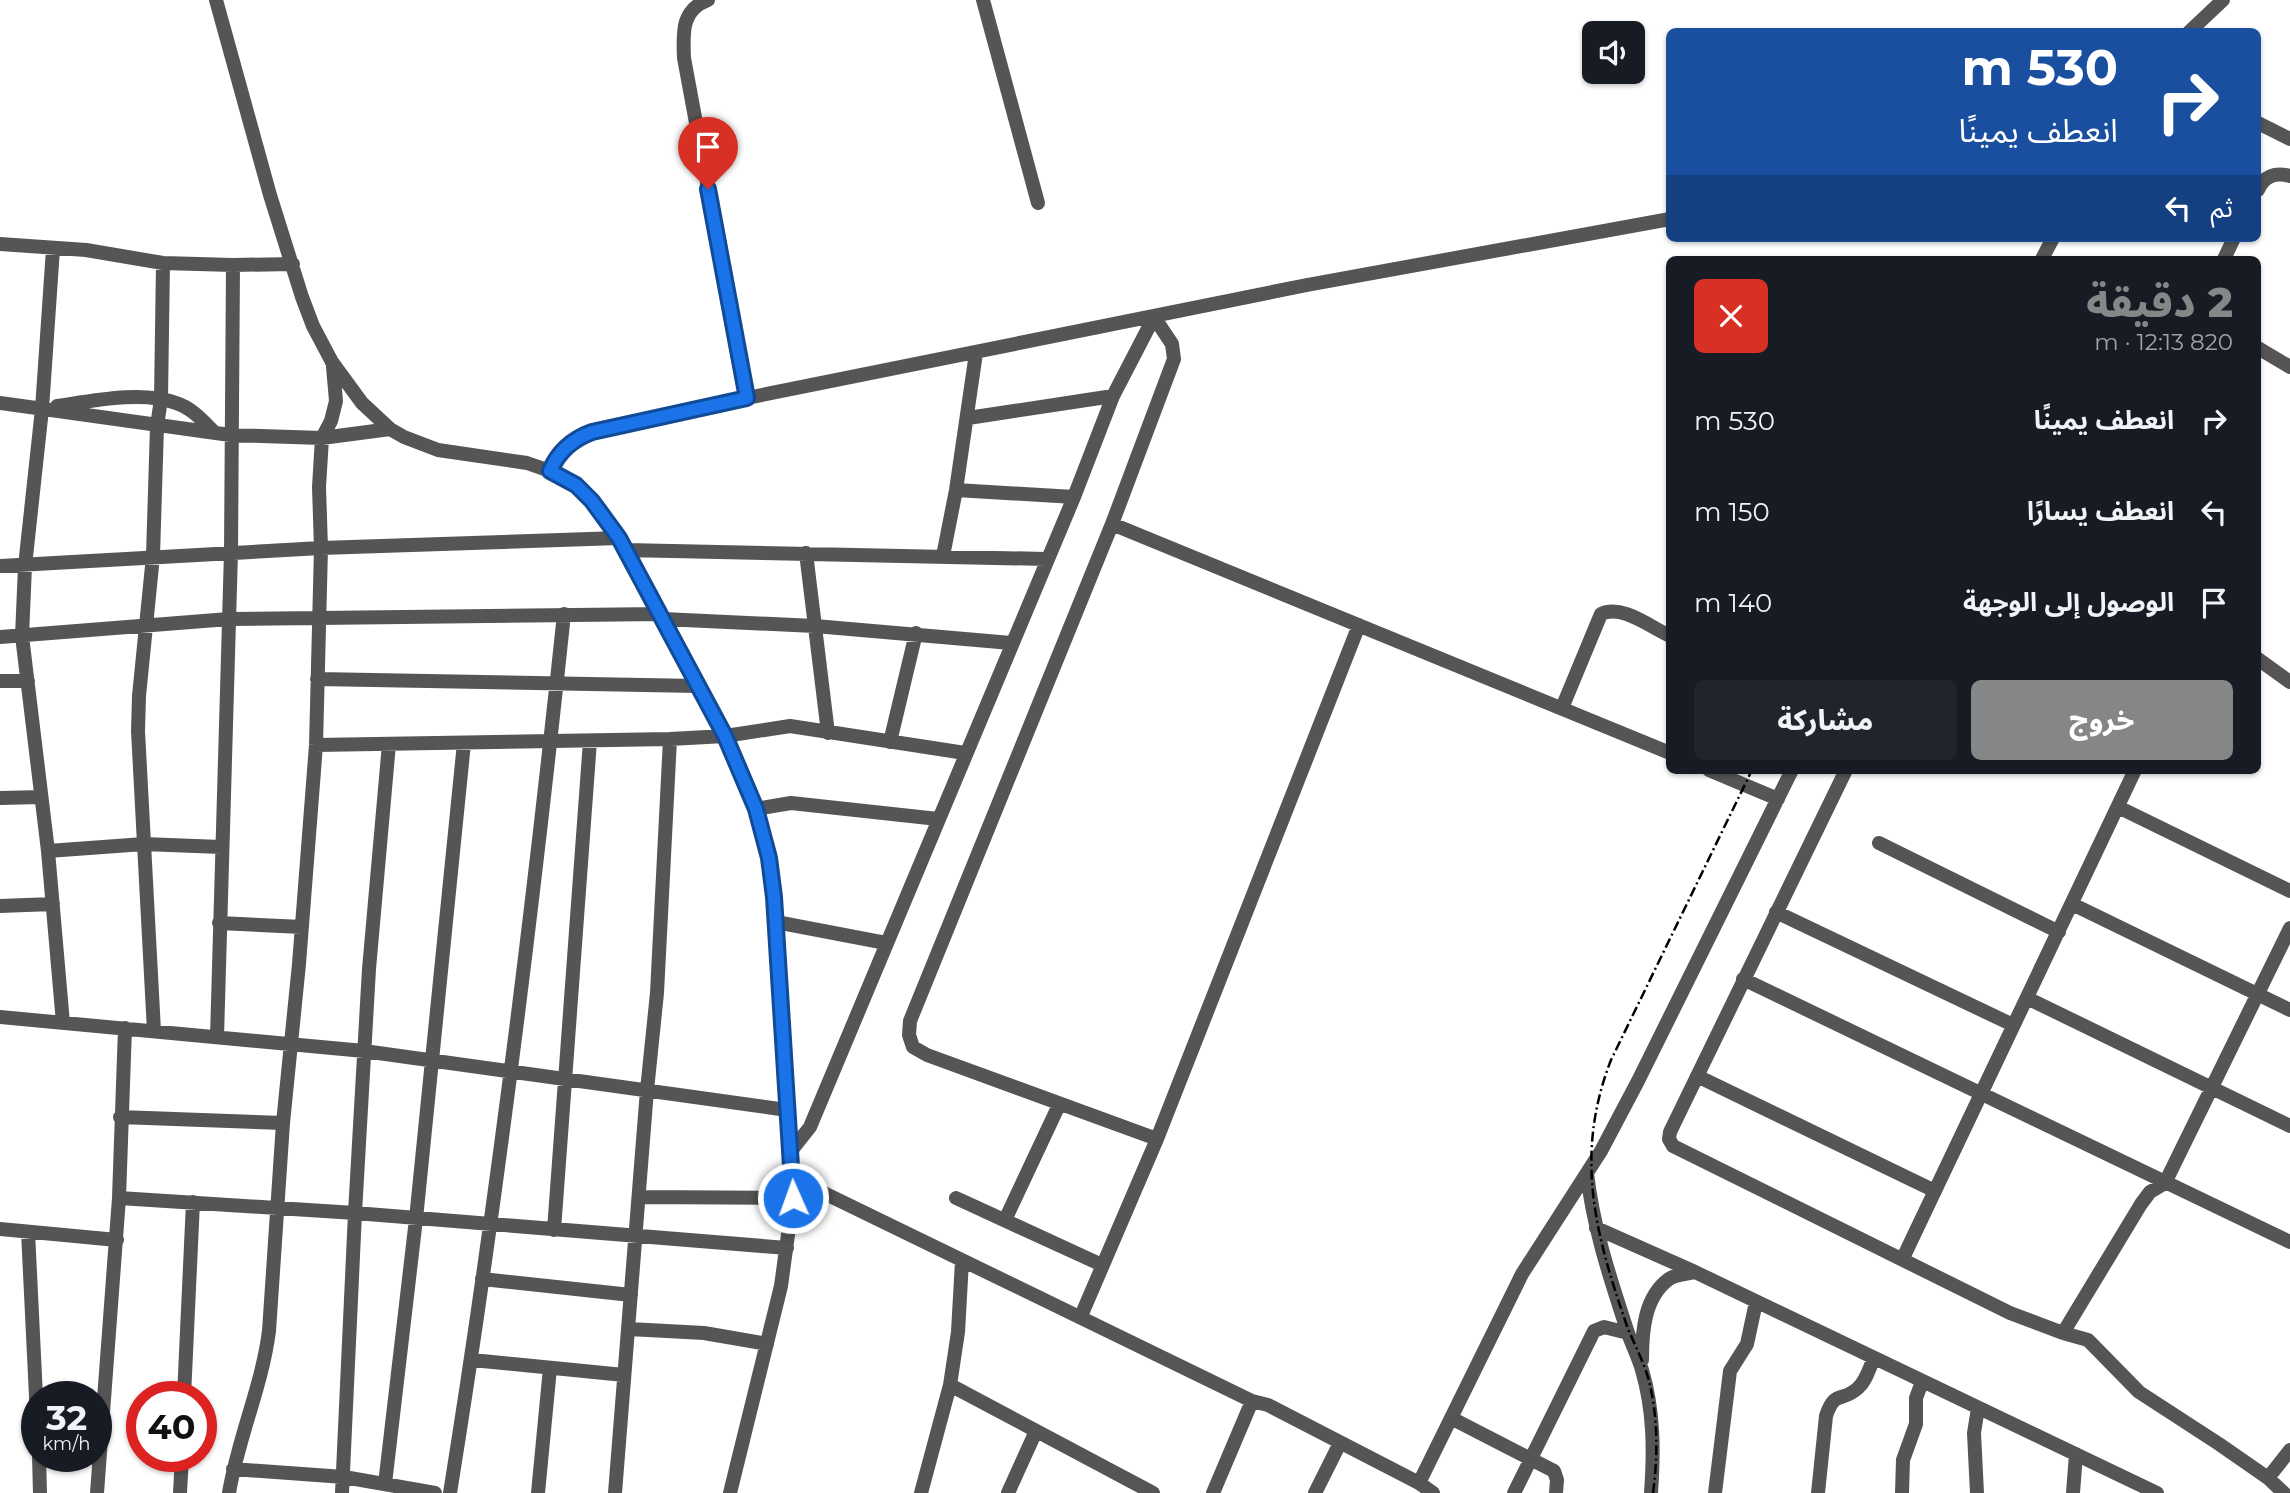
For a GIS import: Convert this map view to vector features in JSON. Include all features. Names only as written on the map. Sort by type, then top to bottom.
[{"type":"street","points":[[216,0],[270,195],[313,326],[332,362],[362,403],[390,429],[419,444],[438,450],[527,463],[550,471],[576,485],[592,501],[622,544],[662,617],[725,736],[756,809],[769,858],[776,922],[793,1198],[781,1286],[730,1493]]},
{"type":"street","points":[[708,0],[687,16],[682,30],[684,58],[747,398]]},
{"type":"street","points":[[983,0],[1038,203]]},
{"type":"street","points":[[2193,28],[2223,0]]},
{"type":"street","points":[[2261,124],[2290,139]]},
{"type":"street","points":[[2261,183],[2270,176],[2290,176]]},
{"type":"street","points":[[550,471],[569,444],[592,432],[1307,285],[1666,220]]},
{"type":"street","points":[[0,244],[86,250],[163,263],[293,264]]},
{"type":"street","points":[[53,249],[42,409],[24,566],[22,636],[48,850],[63,1023]]},
{"type":"street","points":[[154,1031],[138,731],[153,556],[157,426],[161,399],[163,263]]},
{"type":"street","points":[[217,1037],[231,552],[233,265]]},
{"type":"street","points":[[791,1151],[810,1127],[1074,497],[1113,396],[1154,317]]},
{"type":"street","points":[[1154,317],[1172,344],[1174,359],[1112,524],[920,995],[909,1028],[910,1041],[918,1051],[1157,1139]]},
{"type":"street","points":[[2261,350],[2290,368]]},
{"type":"street","points":[[943,556],[968,418],[976,354]]},
{"type":"street","points":[[229,1493],[268,1339],[283,1123],[316,746],[321,548],[319,487],[322,438],[331,421],[336,401],[332,362]]},
{"type":"street","points":[[968,418],[1113,396]]},
{"type":"street","points":[[42,409],[134,398],[161,399],[177,403],[196,414],[215,433]]},
{"type":"street","points":[[0,403],[230,435],[322,438],[390,429]]},
{"type":"street","points":[[956,490],[1074,497]]},
{"type":"street","points":[[1112,524],[1666,751]]},
{"type":"street","points":[[0,566],[321,548],[622,544],[806,553],[1046,559]]},
{"type":"street","points":[[806,553],[828,733]]},
{"type":"street","points":[[1562,708],[1601,614],[1608,611],[1623,612],[1666,634]]},
{"type":"street","points":[[0,637],[229,619],[564,614],[815,626],[1011,643]]},
{"type":"street","points":[[450,1493],[472,1360],[523,982],[564,614]]},
{"type":"street","points":[[1080,1316],[1157,1139],[1359,625]]},
{"type":"street","points":[[890,742],[916,634]]},
{"type":"street","points":[[2261,661],[2290,682]]},
{"type":"street","points":[[317,679],[698,686]]},
{"type":"street","points":[[0,681],[28,681]]},
{"type":"street","points":[[316,746],[670,739],[725,736],[790,726],[965,753]]},
{"type":"street","points":[[615,1493],[657,993],[670,739]]},
{"type":"street","points":[[554,1230],[590,741]]},
{"type":"street","points":[[384,1484],[416,1219],[464,743]]},
{"type":"street","points":[[342,1493],[369,969],[389,744]]},
{"type":"street","points":[[1719,774],[1778,799]]},
{"type":"street","points":[[1419,1483],[1522,1274],[1587,1173],[1638,1081],[1790,774]]},
{"type":"street","points":[[1844,774],[1670,1132],[1669,1139],[1673,1146],[2010,1313],[2063,1334],[2088,1339],[2139,1392],[2267,1478],[2284,1493]]},
{"type":"street","points":[[1903,1258],[2133,774]]},
{"type":"street","points":[[0,799],[41,797]]},
{"type":"street","points":[[756,809],[791,803],[938,819]]},
{"type":"street","points":[[2118,807],[2290,891]]},
{"type":"street","points":[[1879,843],[2059,932]]},
{"type":"street","points":[[48,850],[144,844],[221,847]]},
{"type":"street","points":[[0,906],[52,904]]},
{"type":"street","points":[[2072,904],[2290,1010]]},
{"type":"street","points":[[1776,912],[2013,1025]]},
{"type":"street","points":[[776,922],[886,943]]},
{"type":"street","points":[[219,923],[302,927]]},
{"type":"street","points":[[2063,1334],[2141,1204],[2150,1192],[2165,1183],[2290,928]]},
{"type":"street","points":[[1743,979],[2290,1242]]},
{"type":"street","points":[[2026,998],[2290,1126]]},
{"type":"street","points":[[0,1017],[364,1051],[787,1110]]},
{"type":"street","points":[[97,1493],[120,1198],[120,1117],[125,1028]]},
{"type":"street","points":[[1698,1076],[1936,1192]]},
{"type":"street","points":[[1005,1220],[1059,1105]]},
{"type":"street","points":[[120,1117],[283,1123]]},
{"type":"street","points":[[1587,1173],[1596,1228],[1628,1333],[1642,1368],[1653,1426],[1651,1493]]},
{"type":"street","points":[[793,1178],[1252,1401],[1268,1405],[1419,1483],[1433,1493]]},
{"type":"street","points":[[640,1197],[793,1198]]},
{"type":"street","points":[[120,1198],[278,1207],[787,1248]]},
{"type":"street","points":[[956,1198],[1102,1265]]},
{"type":"street","points":[[185,1381],[193,1202]]},
{"type":"street","points":[[1596,1228],[1695,1272],[2157,1493]]},
{"type":"street","points":[[0,1229],[117,1240]]},
{"type":"street","points":[[28,1231],[35,1381]]},
{"type":"street","points":[[921,1493],[950,1385],[958,1332],[962,1261]]},
{"type":"street","points":[[1642,1368],[1643,1326],[1651,1302],[1670,1278],[1695,1272]]},
{"type":"street","points":[[482,1279],[631,1295]]},
{"type":"street","points":[[1715,1493],[1730,1371],[1747,1344],[1756,1302]]},
{"type":"street","points":[[1514,1493],[1533,1460],[1594,1331],[1604,1327],[1628,1333]]},
{"type":"street","points":[[629,1329],[704,1334],[767,1344]]},
{"type":"street","points":[[1818,1493],[1826,1416],[1830,1404],[1837,1397],[1847,1396],[1856,1390],[1863,1382],[1874,1358]]},
{"type":"street","points":[[472,1360],[624,1375]]},
{"type":"street","points":[[538,1493],[550,1368]]},
{"type":"street","points":[[1902,1493],[1903,1460],[1916,1424],[1916,1398],[1922,1382]]},
{"type":"street","points":[[950,1385],[1153,1493]]},
{"type":"street","points":[[1213,1493],[1252,1401]]},
{"type":"street","points":[[1977,1493],[1974,1433],[1978,1408]]},
{"type":"street","points":[[1451,1418],[1554,1471],[1558,1492]]},
{"type":"street","points":[[1008,1493],[1036,1431]]},
{"type":"street","points":[[1315,1493],[1340,1443]]},
{"type":"street","points":[[2267,1478],[2290,1450]]},
{"type":"street","points":[[2073,1493],[2076,1454]]},
{"type":"street","points":[[233,1469],[344,1477],[435,1493]]},
{"type":"street","points":[[39,1472],[40,1493]]},
{"type":"street","points":[[180,1493],[181,1472]]},
{"type":"railway","points":[[1653,1493],[1656,1437],[1652,1395],[1616,1292],[1598,1226],[1591,1162],[1593,1129],[1611,1060],[1750,774]]},
{"type":"route","points":[[708,189],[747,398],[592,432],[569,444],[550,471],[576,485],[592,501],[619,538],[725,736],[756,809],[769,858],[774,897],[793,1198]]}]
